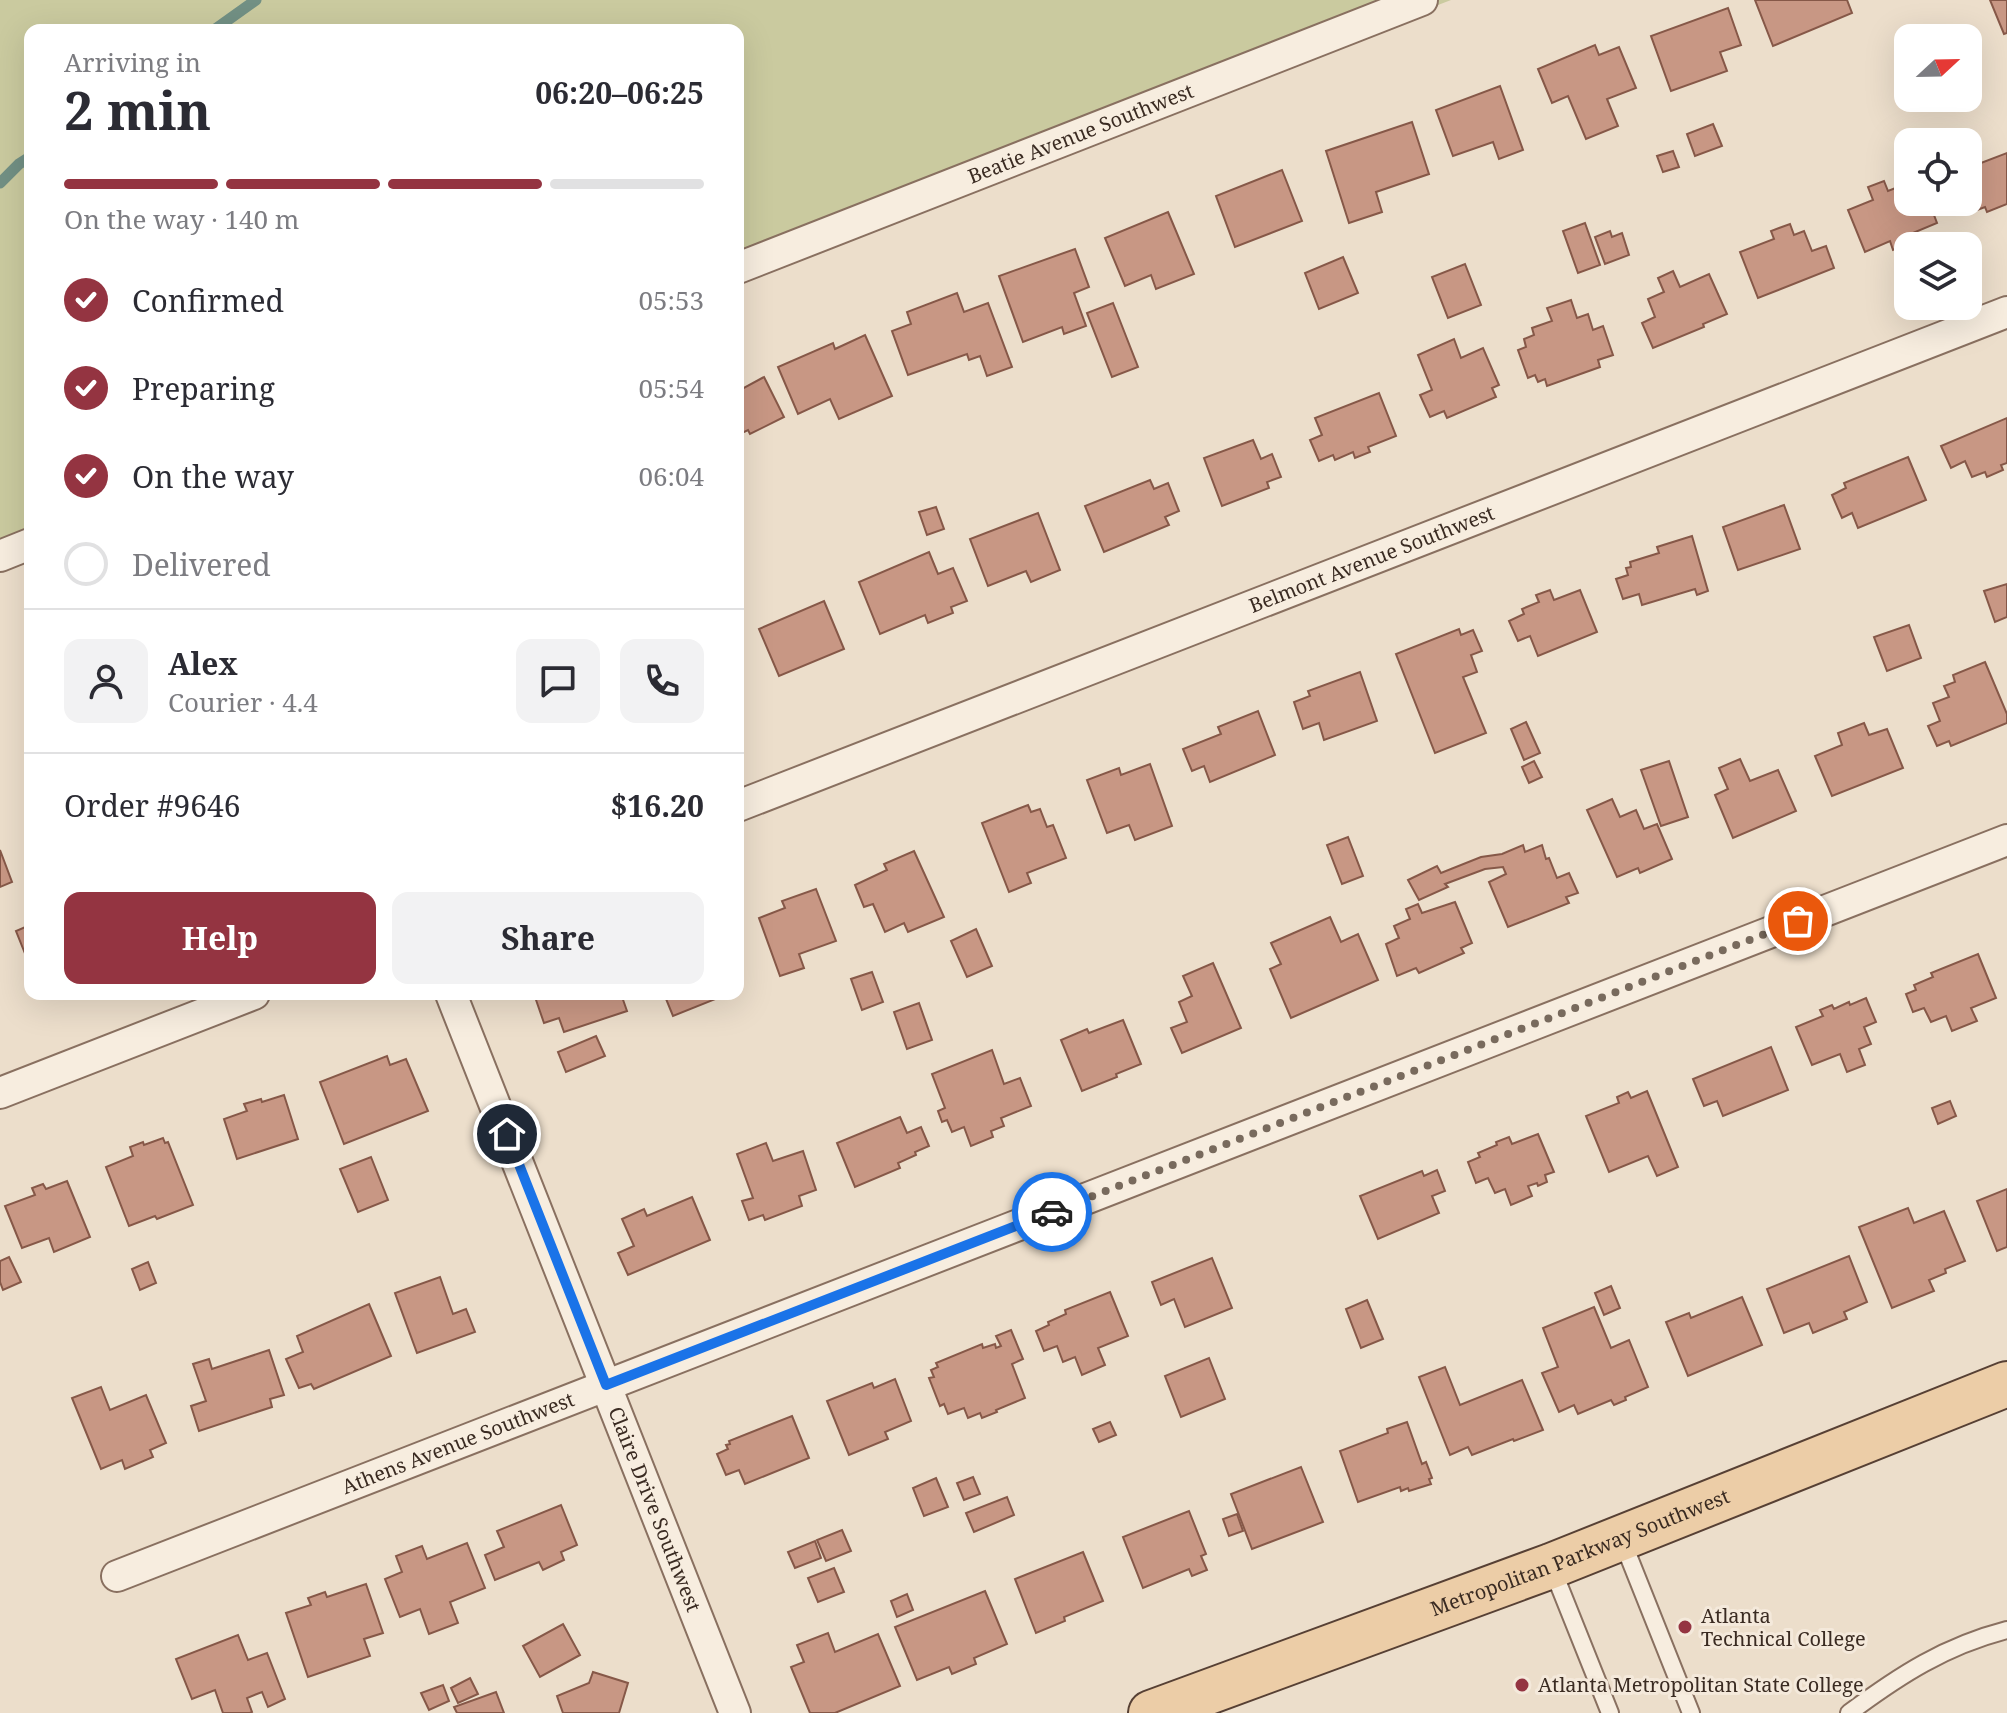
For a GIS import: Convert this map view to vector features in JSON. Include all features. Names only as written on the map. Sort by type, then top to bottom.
[{"type":"main road","name":"Metropolitan Parkway Southwest","points":[[1151,1713],[1551,1566],[2007,1384]]},
{"type":"street","name":"Beatie Avenue Southwest","points":[[744,266],[1422,0]]},
{"type":"street","name":"Belmont Avenue Southwest","points":[[744,804],[2007,312]]},
{"type":"street","points":[[0,556],[24,546]]},
{"type":"street","name":"Athens Avenue Southwest","points":[[117,1576],[2007,840]]},
{"type":"street","points":[[0,1093],[239,1000]]},
{"type":"street","name":"Claire Drive Southwest","points":[[453,1000],[735,1713]]},
{"type":"lane","points":[[1622,1538],[1691,1713]]},
{"type":"lane","points":[[1551,1566],[1610,1713]]},
{"type":"lane","points":[[1849,1713],[1920,1664],[1985,1635],[2007,1630]]},
{"type":"green space","points":[[0,0],[1451,0],[744,274],[744,24],[24,24],[24,552],[0,562]]},
{"type":"building","points":[[1755,0],[1847,0],[1852,13],[1773,46]]},
{"type":"building","points":[[1990,0],[2007,0],[2007,33],[2004,34]]},
{"type":"building","points":[[1728,8],[1741,45],[1720,52],[1727,71],[1671,91],[1651,36]]},
{"type":"building","points":[[1595,45],[1599,55],[1619,47],[1636,88],[1607,99],[1618,126],[1586,139],[1568,96],[1552,103],[1538,69]]},
{"type":"building","points":[[1500,86],[1523,150],[1499,159],[1493,142],[1453,156],[1436,110]]},
{"type":"building","points":[[1412,122],[1429,174],[1376,192],[1382,212],[1349,223],[1326,151]]},
{"type":"building","points":[[1713,124],[1722,146],[1695,156],[1687,134]]},
{"type":"building","points":[[1673,151],[1679,167],[1663,172],[1657,156]]},
{"type":"building","points":[[2007,153],[2007,204],[1987,212],[1985,207],[1982,208],[1982,163]]},
{"type":"building","points":[[1282,170],[1302,221],[1235,247],[1216,196]]},
{"type":"building","points":[[1884,181],[1888,191],[1894,189],[1894,216],[1934,216],[1937,223],[1915,232],[1894,232],[1893,250],[1890,241],[1865,252],[1848,210],[1873,200],[1868,187]]},
{"type":"building","points":[[1168,212],[1194,274],[1156,289],[1151,275],[1125,286],[1105,238]]},
{"type":"building","points":[[1585,223],[1600,265],[1578,273],[1563,231]]},
{"type":"building","points":[[1790,224],[1794,235],[1804,231],[1812,251],[1826,246],[1834,268],[1758,298],[1740,252],[1774,239],[1771,231]]},
{"type":"building","points":[[1610,231],[1612,237],[1622,233],[1629,255],[1605,264],[1595,237]]},
{"type":"building","points":[[1075,249],[1089,287],[1074,293],[1086,326],[1064,334],[1062,327],[1023,342],[999,276]]},
{"type":"building","points":[[1343,257],[1358,293],[1319,309],[1305,273]]},
{"type":"building","points":[[1465,264],[1481,305],[1448,318],[1432,277]]},
{"type":"building","points":[[1673,271],[1680,287],[1709,274],[1727,314],[1653,348],[1642,323],[1655,317],[1648,299],[1664,292],[1658,278]]},
{"type":"building","points":[[957,293],[964,312],[988,303],[1012,367],[987,376],[980,356],[969,360],[967,354],[908,375],[892,331],[911,324],[907,312]]},
{"type":"building","points":[[1571,300],[1577,318],[1588,314],[1593,330],[1603,326],[1613,355],[1598,360],[1600,367],[1547,386],[1545,379],[1538,382],[1535,375],[1528,378],[1518,350],[1526,347],[1524,339],[1534,335],[1532,328],[1552,321],[1547,308]]},
{"type":"building","points":[[1113,303],[1138,367],[1112,377],[1087,313]]},
{"type":"building","points":[[865,335],[892,396],[839,419],[830,399],[798,414],[778,367],[833,343],[835,349]]},
{"type":"building","points":[[1454,339],[1461,358],[1483,348],[1499,385],[1492,388],[1496,397],[1447,418],[1444,411],[1430,417],[1420,395],[1432,390],[1418,355]]},
{"type":"building","points":[[764,377],[784,417],[750,434],[748,430],[744,432],[744,388]]},
{"type":"building","points":[[1379,393],[1396,436],[1368,447],[1370,452],[1355,458],[1353,452],[1335,460],[1333,455],[1319,461],[1310,440],[1322,435],[1315,418]]},
{"type":"building","points":[[2007,418],[2007,463],[2001,465],[2003,470],[1987,477],[1985,472],[1972,477],[1965,461],[1951,468],[1941,446]]},
{"type":"building","points":[[1253,440],[1261,459],[1272,454],[1281,477],[1267,482],[1269,488],[1222,506],[1204,458]]},
{"type":"building","points":[[1908,457],[1926,500],[1858,528],[1852,513],[1842,518],[1832,495],[1846,488],[1844,483]]},
{"type":"building","points":[[1150,480],[1154,489],[1168,483],[1179,511],[1165,517],[1169,525],[1104,552],[1085,506]]},
{"type":"building","points":[[1784,505],[1800,549],[1738,570],[1723,527]]},
{"type":"building","points":[[936,507],[944,529],[927,535],[919,512]]},
{"type":"building","points":[[1038,513],[1060,570],[1031,582],[1026,571],[988,586],[970,539]]},
{"type":"building","points":[[1692,536],[1708,591],[1697,595],[1695,589],[1642,605],[1639,594],[1623,599],[1616,579],[1628,575],[1626,568],[1631,567],[1630,562],[1659,553],[1657,547]]},
{"type":"building","points":[[929,552],[938,574],[953,568],[967,601],[951,607],[953,613],[928,623],[925,615],[880,634],[859,582]]},
{"type":"building","points":[[2007,584],[2007,617],[1995,622],[1984,591]]},
{"type":"building","points":[[1550,590],[1554,600],[1580,590],[1597,632],[1538,656],[1530,636],[1518,641],[1509,621],[1524,614],[1522,609],[1539,602],[1536,595]]},
{"type":"building","points":[[824,601],[844,649],[779,676],[759,629]]},
{"type":"building","points":[[1909,625],[1921,658],[1887,671],[1874,637]]},
{"type":"building","points":[[1459,629],[1461,635],[1473,630],[1482,651],[1471,655],[1477,672],[1463,677],[1486,733],[1435,753],[1396,654]]},
{"type":"building","points":[[1985,662],[2007,714],[2007,723],[1951,746],[1949,741],[1937,746],[1928,726],[1940,721],[1933,703],[1949,697],[1944,686],[1955,682],[1953,675]]},
{"type":"building","points":[[1360,672],[1377,721],[1324,740],[1319,723],[1303,729],[1294,702],[1310,696],[1308,691]]},
{"type":"building","points":[[1258,711],[1275,755],[1210,782],[1204,766],[1192,771],[1183,749],[1221,734],[1218,727]]},
{"type":"building","points":[[1526,722],[1540,753],[1524,760],[1511,729]]},
{"type":"building","points":[[1864,723],[1869,735],[1887,729],[1903,768],[1832,796],[1815,756],[1842,745],[1838,733]]},
{"type":"building","points":[[1740,759],[1750,781],[1778,770],[1796,811],[1733,838],[1715,795],[1728,789],[1719,768]]},
{"type":"building","points":[[1534,761],[1542,777],[1529,783],[1522,767]]},
{"type":"building","points":[[1669,761],[1688,817],[1661,826],[1641,770]]},
{"type":"building","points":[[1150,764],[1172,826],[1135,840],[1129,825],[1107,833],[1087,780],[1119,768],[1121,775]]},
{"type":"building","points":[[1612,799],[1620,817],[1636,810],[1644,829],[1657,824],[1672,859],[1640,873],[1638,868],[1617,877],[1587,810]]},
{"type":"building","points":[[1028,805],[1031,812],[1040,809],[1047,827],[1053,825],[1066,858],[1027,873],[1031,883],[1009,892],[982,823]]},
{"type":"building","points":[[1348,837],[1363,876],[1342,884],[1327,845]]},
{"type":"building","points":[[1523,845],[1525,852],[1542,845],[1557,878],[1569,873],[1578,893],[1566,897],[1569,903],[1508,927],[1489,882],[1506,874],[1503,867],[1485,869],[1445,884],[1448,887],[1419,900],[1408,880],[1437,866],[1441,873]]},
{"type":"building","points":[[0,850],[12,882],[0,887]]},
{"type":"building","points":[[914,851],[944,917],[908,932],[904,923],[885,932],[873,904],[864,907],[855,885],[887,870],[884,864]]},
{"type":"building","points":[[816,889],[836,941],[799,954],[804,968],[780,976],[759,918],[785,908],[782,901]]},
{"type":"building","points":[[1455,902],[1472,943],[1461,948],[1464,953],[1419,973],[1416,968],[1397,976],[1386,944],[1399,938],[1394,926],[1410,919],[1406,909],[1418,904],[1422,913]]},
{"type":"building","points":[[1330,917],[1341,942],[1358,934],[1378,980],[1291,1018],[1270,969],[1281,964],[1271,943]]},
{"type":"building","points":[[24,928],[24,951],[16,931]]},
{"type":"building","points":[[976,929],[992,966],[967,977],[951,941]]},
{"type":"building","points":[[1978,954],[1996,998],[1971,1008],[1977,1021],[1952,1031],[1946,1016],[1931,1022],[1924,1008],[1913,1012],[1906,994],[1916,990],[1914,985],[1933,977],[1931,973]]},
{"type":"building","points":[[1213,963],[1241,1028],[1182,1053],[1171,1028],[1187,1022],[1179,1002],[1192,996],[1183,976]]},
{"type":"building","points":[[872,972],[883,1002],[862,1010],[851,979]]},
{"type":"building","points":[[1866,998],[1876,1022],[1864,1027],[1871,1044],[1859,1049],[1865,1065],[1847,1072],[1840,1054],[1812,1065],[1796,1027],[1823,1016],[1820,1010],[1832,1005],[1834,1009]]},
{"type":"building","points":[[536,1000],[623,1000],[627,1011],[564,1032],[559,1018],[544,1023]]},
{"type":"building","points":[[666,1000],[713,1000],[673,1016]]},
{"type":"building","points":[[919,1003],[932,1040],[907,1049],[894,1012]]},
{"type":"building","points":[[1123,1020],[1141,1064],[1082,1091],[1061,1040],[1087,1029],[1089,1033]]},
{"type":"building","points":[[596,1036],[605,1056],[566,1072],[558,1052]]},
{"type":"building","points":[[1771,1047],[1788,1090],[1723,1116],[1717,1101],[1704,1106],[1693,1079]]},
{"type":"building","points":[[992,1050],[1004,1084],[1020,1078],[1031,1106],[1001,1118],[1004,1126],[991,1131],[993,1137],[971,1146],[964,1127],[952,1132],[947,1120],[942,1122],[938,1111],[945,1108],[932,1074]]},
{"type":"building","points":[[387,1056],[390,1065],[406,1059],[428,1111],[344,1144],[320,1082]]},
{"type":"building","points":[[1647,1091],[1678,1167],[1657,1176],[1648,1156],[1609,1172],[1586,1116],[1619,1103],[1617,1097],[1628,1092],[1631,1098]]},
{"type":"building","points":[[284,1095],[298,1139],[237,1159],[224,1119],[247,1111],[244,1104]]},
{"type":"building","points":[[1950,1101],[1956,1116],[1938,1124],[1932,1108]]},
{"type":"building","points":[[900,1117],[907,1133],[921,1127],[929,1146],[898,1163],[900,1168],[855,1187],[837,1143]]},
{"type":"building","points":[[1538,1134],[1554,1172],[1545,1175],[1547,1182],[1528,1186],[1532,1196],[1511,1205],[1505,1189],[1495,1193],[1488,1178],[1476,1183],[1468,1162],[1480,1157],[1478,1153],[1509,1137],[1512,1144]]},
{"type":"building","points":[[163,1138],[165,1143],[168,1142],[193,1205],[129,1226],[106,1167],[133,1156],[130,1147]]},
{"type":"building","points":[[766,1143],[773,1161],[803,1151],[816,1190],[799,1196],[802,1206],[765,1220],[763,1215],[749,1220],[742,1201],[753,1198],[737,1154]]},
{"type":"building","points":[[371,1157],[388,1200],[358,1212],[340,1169]]},
{"type":"building","points":[[1437,1170],[1445,1191],[1432,1196],[1439,1213],[1378,1239],[1360,1196],[1422,1171],[1424,1176]]},
{"type":"building","points":[[67,1181],[90,1237],[54,1252],[49,1238],[22,1248],[5,1206],[35,1195],[32,1188],[43,1184],[46,1189]]},
{"type":"building","points":[[2007,1189],[2007,1247],[1997,1251],[1977,1201]]},
{"type":"building","points":[[692,1197],[710,1240],[628,1275],[618,1253],[634,1246],[622,1219],[644,1209],[647,1216]]},
{"type":"building","points":[[1908,1208],[1914,1223],[1944,1211],[1965,1261],[1929,1280],[1934,1291],[1892,1308],[1859,1227]]},
{"type":"building","points":[[1849,1256],[1867,1302],[1844,1312],[1847,1319],[1813,1333],[1809,1323],[1784,1333],[1767,1289]]},
{"type":"building","points":[[9,1257],[21,1282],[3,1290],[0,1261]]},
{"type":"building","points":[[1212,1258],[1232,1308],[1185,1327],[1174,1299],[1161,1305],[1152,1282]]},
{"type":"building","points":[[148,1262],[156,1283],[140,1290],[132,1269]]},
{"type":"building","points":[[440,1277],[453,1314],[466,1309],[475,1332],[417,1353],[395,1293]]},
{"type":"building","points":[[1611,1286],[1620,1308],[1604,1315],[1595,1293]]},
{"type":"building","points":[[1110,1292],[1128,1336],[1098,1348],[1105,1365],[1082,1375],[1075,1357],[1063,1362],[1057,1346],[1044,1351],[1036,1331],[1066,1314],[1065,1310]]},
{"type":"building","points":[[1742,1297],[1762,1345],[1688,1376],[1666,1322],[1689,1313],[1691,1318]]},
{"type":"building","points":[[1367,1300],[1383,1339],[1361,1348],[1346,1309]]},
{"type":"building","points":[[369,1304],[391,1356],[314,1389],[311,1384],[299,1388],[286,1359],[303,1352],[297,1336]]},
{"type":"building","points":[[1594,1307],[1611,1348],[1629,1340],[1648,1387],[1614,1405],[1611,1400],[1578,1414],[1574,1405],[1559,1412],[1542,1373],[1558,1367],[1543,1328]]},
{"type":"building","points":[[1011,1330],[1023,1359],[1012,1364],[1025,1398],[982,1418],[980,1413],[968,1418],[964,1408],[948,1414],[944,1404],[940,1406],[929,1378],[934,1377],[931,1370],[938,1367],[936,1363],[982,1344],[983,1348],[995,1344],[996,1348],[1001,1346],[996,1336]]},
{"type":"building","points":[[269,1350],[284,1395],[270,1399],[272,1407],[199,1431],[191,1406],[206,1401],[193,1364],[209,1359],[212,1369]]},
{"type":"building","points":[[1209,1358],[1225,1399],[1181,1417],[1165,1376]]},
{"type":"building","points":[[1445,1367],[1460,1405],[1522,1380],[1543,1430],[1472,1455],[1468,1447],[1450,1455],[1419,1377]]},
{"type":"building","points":[[895,1379],[911,1421],[885,1432],[888,1439],[849,1455],[827,1401],[872,1383],[874,1388]]},
{"type":"building","points":[[101,1387],[110,1410],[146,1395],[166,1443],[150,1450],[153,1457],[125,1469],[122,1460],[101,1469],[72,1398]]},
{"type":"building","points":[[792,1416],[809,1458],[745,1484],[739,1470],[726,1475],[717,1454],[728,1449],[726,1445],[730,1444],[729,1441]]},
{"type":"building","points":[[1110,1422],[1116,1435],[1099,1442],[1093,1429]]},
{"type":"building","points":[[1407,1422],[1422,1464],[1426,1462],[1431,1484],[1409,1491],[1408,1488],[1401,1491],[1400,1487],[1358,1502],[1340,1451],[1388,1433],[1387,1429]]},
{"type":"building","points":[[1301,1467],[1323,1522],[1252,1549],[1231,1494]]},
{"type":"building","points":[[973,1477],[980,1494],[964,1500],[957,1483]]},
{"type":"building","points":[[936,1478],[948,1507],[924,1516],[913,1488]]},
{"type":"building","points":[[1007,1497],[1014,1515],[974,1532],[966,1513]]},
{"type":"building","points":[[561,1505],[577,1545],[561,1552],[564,1560],[543,1570],[539,1562],[495,1580],[485,1555],[504,1547],[497,1531]]},
{"type":"building","points":[[1189,1511],[1206,1554],[1201,1556],[1207,1570],[1192,1576],[1189,1569],[1143,1588],[1123,1537]]},
{"type":"building","points":[[1237,1514],[1243,1531],[1229,1536],[1223,1519]]},
{"type":"building","points":[[842,1530],[851,1551],[826,1561],[817,1540]]},
{"type":"building","points":[[815,1541],[821,1558],[795,1568],[788,1552]]},
{"type":"building","points":[[467,1543],[485,1588],[450,1602],[458,1623],[429,1634],[420,1609],[400,1617],[385,1579],[402,1572],[396,1556],[422,1546],[427,1559]]},
{"type":"building","points":[[1083,1552],[1103,1601],[1036,1633],[1015,1579]]},
{"type":"building","points":[[834,1568],[844,1592],[818,1602],[808,1578]]},
{"type":"building","points":[[366,1584],[383,1633],[364,1639],[370,1656],[308,1677],[286,1613],[311,1605],[308,1598],[325,1592],[327,1597]]},
{"type":"building","points":[[985,1591],[1007,1644],[974,1658],[976,1664],[952,1674],[949,1667],[917,1680],[895,1627]]},
{"type":"building","points":[[907,1594],[913,1610],[897,1617],[891,1601]]},
{"type":"building","points":[[563,1624],[580,1655],[540,1677],[523,1646]]},
{"type":"building","points":[[828,1633],[835,1652],[878,1634],[900,1686],[835,1713],[810,1713],[791,1667],[804,1662],[797,1645]]},
{"type":"building","points":[[238,1635],[248,1660],[267,1653],[285,1699],[268,1707],[262,1692],[247,1698],[252,1712],[223,1713],[215,1690],[192,1699],[176,1659]]},
{"type":"building","points":[[593,1672],[628,1683],[619,1713],[563,1713],[557,1696],[589,1683]]},
{"type":"building","points":[[470,1678],[478,1694],[458,1703],[451,1688]]},
{"type":"building","points":[[443,1685],[449,1701],[429,1710],[421,1693]]},
{"type":"building","points":[[496,1692],[504,1713],[457,1713],[454,1707]]},
{"type":"waterway","points":[[222,24],[256,0]]},
{"type":"waterway","points":[[0,183],[24,161]]},
{"type":"way so far","points":[[1052,1212],[1798,921]]},
{"type":"place","name":"Atlanta Technical College","points":[[1685,1627]]},
{"type":"place","name":"Atlanta Metropolitan State College","points":[[1522,1685]]},
{"type":"route","points":[[507,1134],[606,1385],[1052,1212]]}]
